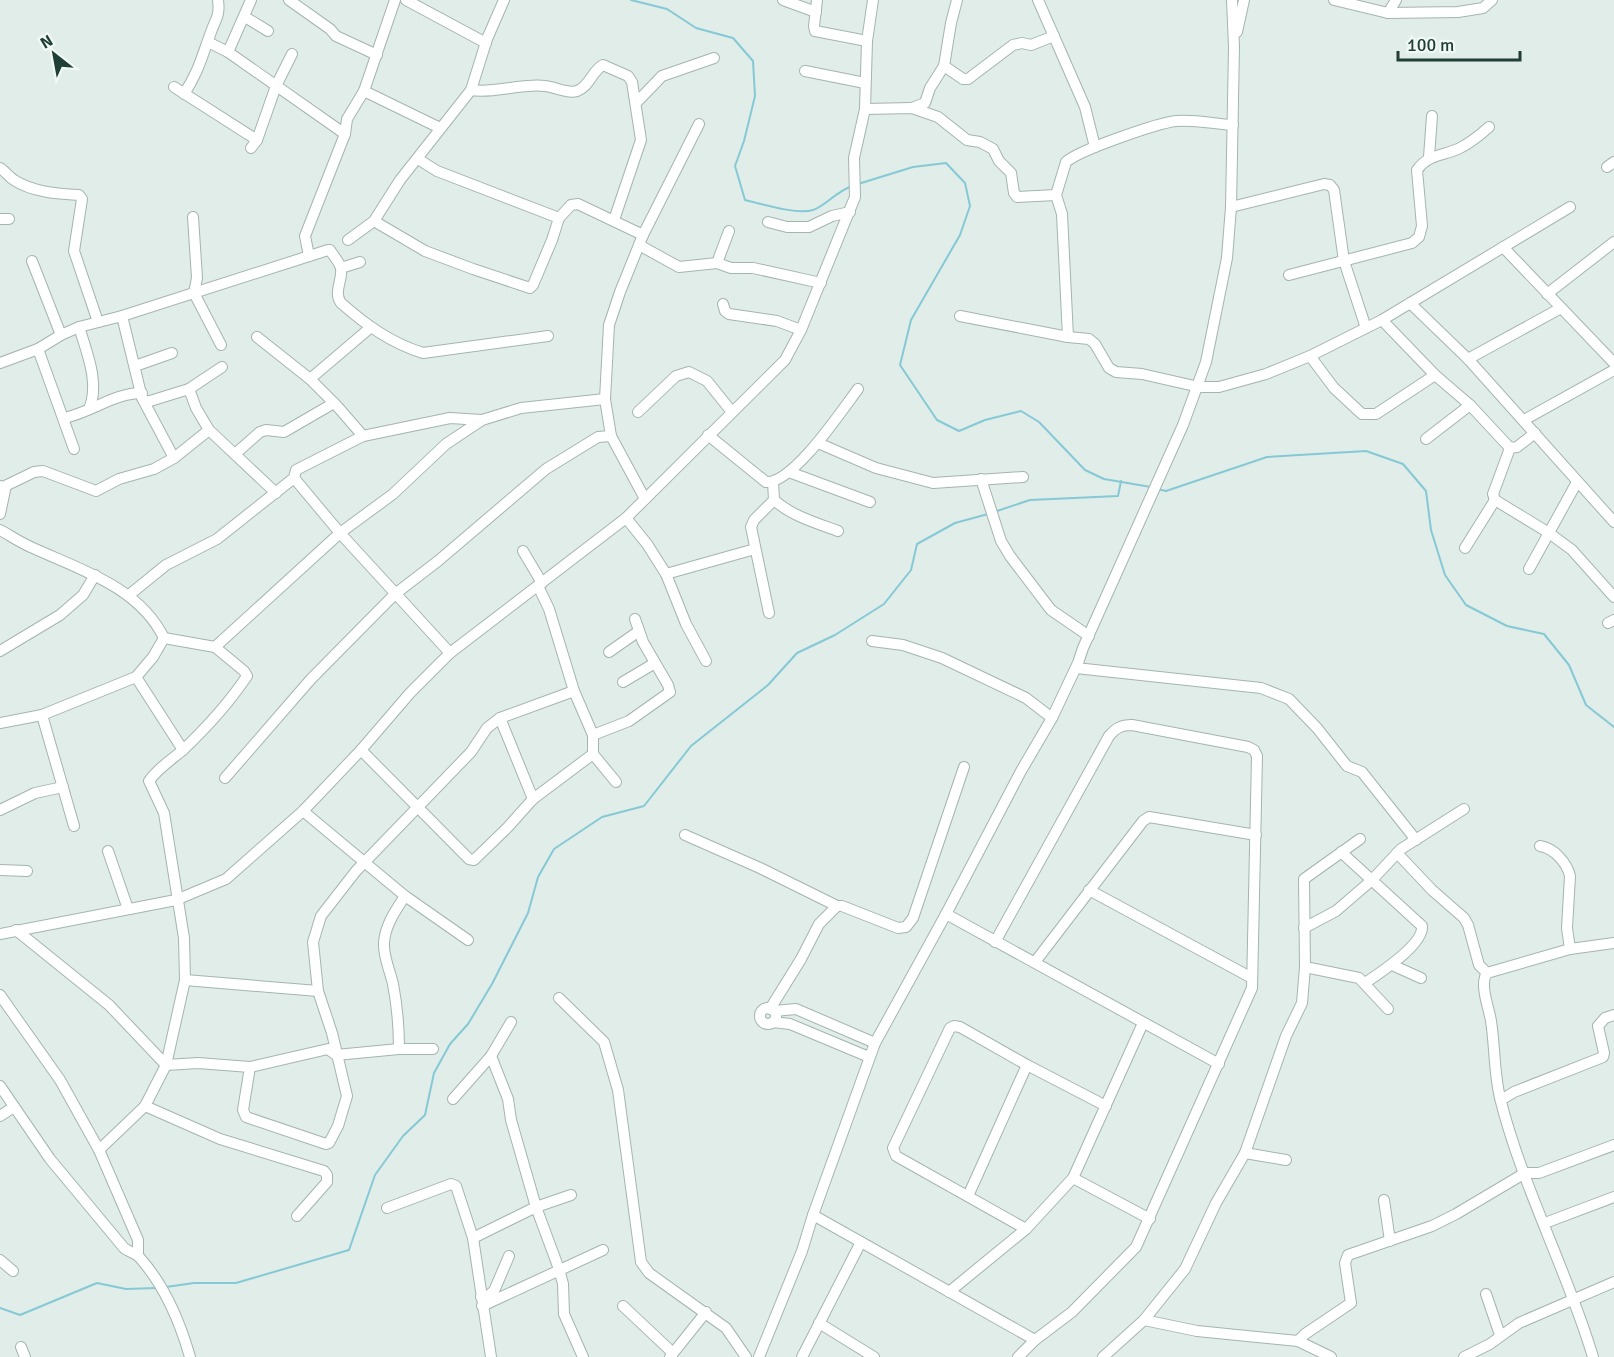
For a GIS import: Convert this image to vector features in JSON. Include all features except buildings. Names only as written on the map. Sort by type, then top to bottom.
[{"type":"street","points":[[184,94],[196,76],[210,33],[219,15],[219,0]]},
{"type":"street","points":[[228,52],[251,0]]},
{"type":"street","points":[[289,0],[305,5],[336,36],[377,55]]},
{"type":"street","points":[[309,255],[305,236],[345,134],[347,119],[364,91],[395,0]]},
{"type":"street","points":[[406,0],[486,43]]},
{"type":"street","points":[[348,240],[374,221],[400,180],[471,90],[486,43],[504,0]]},
{"type":"street","points":[[783,0],[816,12]]},
{"type":"street","points":[[817,0],[815,31],[867,41]]},
{"type":"street","points":[[0,934],[176,900],[226,879],[303,811],[361,750],[410,693],[450,653],[626,518],[785,360],[801,330],[855,197],[854,158],[865,109],[867,41],[873,0]]},
{"type":"street","points":[[865,109],[912,108],[925,103],[930,88],[944,66],[957,0]]},
{"type":"street","points":[[1038,0],[1085,107],[1095,147]]},
{"type":"street","points":[[759,1357],[802,1251],[875,1043],[1021,771],[1052,718],[1198,387],[1213,331],[1227,258],[1233,125],[1232,0]]},
{"type":"street","points":[[1234,47],[1244,0]]},
{"type":"street","points":[[1334,0],[1388,13],[1458,12],[1483,8],[1492,0]]},
{"type":"street","points":[[1388,13],[1395,0]]},
{"type":"street","points":[[245,16],[268,32]]},
{"type":"street","points":[[944,66],[963,79],[968,79],[1013,45],[1022,43],[1031,45],[1054,36]]},
{"type":"street","points":[[208,42],[228,52],[345,134]]},
{"type":"street","points":[[174,87],[254,144],[276,86],[292,54]]},
{"type":"street","points":[[636,103],[662,76],[714,58]]},
{"type":"street","points":[[471,90],[478,92],[505,87],[544,86],[574,92],[582,89],[603,65],[628,76],[636,103],[641,140],[614,220]]},
{"type":"street","points":[[805,71],[865,83]]},
{"type":"street","points":[[364,91],[397,105],[440,128]]},
{"type":"street","points":[[912,108],[938,117],[966,140],[980,142],[993,149],[999,161],[1011,173],[1014,193],[1017,196],[1056,195]]},
{"type":"street","points":[[1429,157],[1432,116]]},
{"type":"street","points":[[1068,337],[1062,214],[1056,195],[1066,162],[1095,147],[1168,122],[1188,121],[1233,125]]},
{"type":"street","points":[[645,499],[611,436],[605,399],[609,325],[641,240],[699,124]]},
{"type":"street","points":[[1289,275],[1412,243],[1419,237],[1422,226],[1417,170],[1422,162],[1429,157],[1447,154],[1461,148],[1489,128]]},
{"type":"street","points":[[418,159],[437,171],[559,218]]},
{"type":"street","points":[[0,168],[14,180],[31,188],[79,195],[82,199],[74,251],[98,322]]},
{"type":"street","points":[[1231,207],[1324,184],[1330,185],[1334,190],[1344,261],[1366,328]]},
{"type":"street","points":[[374,221],[425,251],[530,288],[552,240],[559,218],[571,206],[578,204],[614,220],[679,267],[717,262],[731,268],[753,268],[821,283]]},
{"type":"street","points":[[960,316],[1089,339],[1095,344],[1108,368],[1116,372],[1142,374],[1198,387],[1220,387],[1266,374],[1310,356],[1382,320],[1570,207]]},
{"type":"street","points":[[768,222],[787,227],[809,227],[832,216],[850,212]]},
{"type":"street","points":[[193,217],[197,278],[195,293],[221,345]]},
{"type":"street","points":[[717,262],[729,231]]},
{"type":"street","points":[[1546,294],[1614,242]]},
{"type":"street","points":[[1503,247],[1614,363]]},
{"type":"street","points":[[0,363],[38,349],[79,327],[122,316],[330,250],[341,268],[338,299],[370,328],[404,347],[423,352],[548,336]]},
{"type":"street","points":[[32,261],[61,335]]},
{"type":"street","points":[[341,268],[360,262]]},
{"type":"street","points":[[1410,303],[1468,359],[1577,482],[1612,515]]},
{"type":"street","points":[[723,304],[725,311],[729,314],[777,321],[801,330]]},
{"type":"street","points":[[1468,359],[1562,308]]},
{"type":"street","points":[[122,316],[143,397],[174,458]]},
{"type":"street","points":[[1382,320],[1436,375],[1470,405],[1510,448]]},
{"type":"street","points":[[79,327],[95,390],[94,404]]},
{"type":"street","points":[[310,379],[370,328]]},
{"type":"street","points":[[257,337],[310,379],[363,436]]},
{"type":"street","points":[[38,349],[74,448]]},
{"type":"street","points":[[135,366],[172,353]]},
{"type":"street","points":[[1310,356],[1334,388],[1362,414],[1369,416],[1376,414],[1436,375]]},
{"type":"street","points":[[64,417],[85,413],[94,404],[127,393],[150,401],[189,389],[222,366]]},
{"type":"street","points":[[1524,420],[1614,370]]},
{"type":"street","points":[[638,412],[676,376],[689,372],[707,381],[732,412]]},
{"type":"street","points":[[189,389],[196,408],[209,430],[276,493]]},
{"type":"street","points":[[708,435],[766,482],[772,482],[789,472],[818,443],[858,389]]},
{"type":"street","points":[[215,647],[340,533],[393,494],[446,444],[482,420],[521,408],[605,399]]},
{"type":"street","points":[[235,454],[263,430],[284,432],[334,403]]},
{"type":"street","points":[[1426,439],[1470,405]]},
{"type":"street","points":[[129,595],[165,565],[217,539],[294,478],[296,470],[363,436],[450,418],[482,420]]},
{"type":"street","points":[[0,514],[5,490],[2,487],[34,472],[43,471],[96,491],[119,479],[154,469],[174,458],[209,430]]},
{"type":"street","points":[[1510,448],[1517,447],[1535,434]]},
{"type":"street","points":[[225,778],[311,679],[395,594],[438,561],[546,469],[598,437],[611,436]]},
{"type":"street","points":[[818,443],[876,468],[933,483],[1023,477]]},
{"type":"street","points":[[1510,448],[1493,494],[1495,501],[1549,533],[1572,550],[1614,597]]},
{"type":"street","points":[[789,472],[870,502]]},
{"type":"street","points":[[294,478],[340,533],[450,653]]},
{"type":"street","points":[[981,479],[1001,541],[1043,602],[1059,617],[1089,636]]},
{"type":"street","points":[[772,482],[774,500],[801,518],[838,531]]},
{"type":"street","points":[[1529,568],[1577,482]]},
{"type":"street","points":[[769,612],[751,526],[774,500]]},
{"type":"street","points":[[1465,548],[1495,501]]},
{"type":"street","points":[[626,518],[647,544],[666,574],[686,624],[706,661]]},
{"type":"street","points":[[0,530],[29,547],[95,575],[129,595],[157,623],[164,638]]},
{"type":"street","points":[[666,574],[755,549]]},
{"type":"street","points":[[523,551],[540,584],[574,691],[593,735],[593,754],[616,782]]},
{"type":"street","points":[[0,651],[60,615],[83,595],[95,575]]},
{"type":"street","points":[[593,735],[629,721],[670,692],[635,619]]},
{"type":"street","points":[[609,652],[639,631]]},
{"type":"street","points":[[99,1150],[145,1106],[166,1065],[185,980],[184,938],[176,900],[164,813],[149,781],[155,773],[183,750],[230,699],[247,676],[215,647],[164,638]]},
{"type":"street","points":[[0,723],[42,715],[136,677],[153,657],[164,638]]},
{"type":"street","points":[[872,641],[903,645],[942,658],[1026,698],[1052,718]]},
{"type":"street","points":[[623,682],[655,663]]},
{"type":"street","points":[[1076,668],[1260,688],[1289,699],[1317,728],[1347,766],[1362,772],[1416,840]]},
{"type":"street","points":[[136,677],[183,750]]},
{"type":"street","points":[[250,1067],[243,1110],[246,1118],[326,1144],[329,1143],[338,1126],[347,1096],[336,1055],[333,1033],[318,991],[313,942],[321,916],[356,871],[471,752],[487,728],[500,718],[574,691]]},
{"type":"street","points":[[42,715],[74,826]]},
{"type":"street","points":[[500,718],[533,799]]},
{"type":"street","points":[[995,942],[1115,729],[1122,725],[1132,725],[1254,750],[1257,756],[1252,988],[1136,1247],[1072,1312],[1035,1340],[1018,1357]]},
{"type":"street","points":[[361,750],[469,859],[474,860],[533,799],[593,754]]},
{"type":"street","points":[[685,835],[760,868],[837,906],[898,928],[906,927],[913,918],[964,767]]},
{"type":"street","points":[[0,810],[35,793],[63,787]]},
{"type":"street","points":[[1304,928],[1336,912],[1397,854],[1464,809]]},
{"type":"street","points":[[303,811],[405,896],[468,940]]},
{"type":"street","points":[[1035,962],[1143,821],[1149,818],[1256,835]]},
{"type":"street","points":[[1103,1357],[1144,1320],[1185,1269],[1216,1203],[1245,1153],[1286,1035],[1302,1004],[1305,967],[1304,879],[1360,839]]},
{"type":"street","points":[[1540,846],[1549,849],[1568,868],[1567,928],[1570,949]]},
{"type":"street","points":[[108,851],[128,909]]},
{"type":"street","points":[[1341,852],[1422,926],[1421,935],[1392,964],[1365,983]]},
{"type":"street","points":[[1397,854],[1432,890],[1464,918],[1479,965],[1487,973]]},
{"type":"street","points":[[0,870],[27,871]]},
{"type":"street","points":[[1089,890],[1252,978]]},
{"type":"street","points":[[399,1049],[399,1028],[384,944],[386,931],[393,914],[405,896]]},
{"type":"street","points":[[772,1014],[819,924],[837,906]]},
{"type":"street","points":[[946,914],[1219,1064]]},
{"type":"street","points":[[16,930],[108,1005],[166,1065],[198,1063],[250,1067],[328,1049],[336,1055],[399,1049],[433,1049]]},
{"type":"street","points":[[1487,973],[1570,949],[1614,943]]},
{"type":"street","points":[[1392,964],[1421,978]]},
{"type":"street","points":[[1305,967],[1359,978],[1388,1009]]},
{"type":"street","points":[[1487,973],[1484,981],[1491,1022],[1496,1081],[1501,1100],[1525,1173],[1593,1357]]},
{"type":"street","points":[[185,980],[318,991]]},
{"type":"street","points":[[0,995],[60,1080],[99,1150],[138,1240],[138,1255]]},
{"type":"street","points":[[559,998],[604,1042],[618,1090],[641,1262],[650,1273],[726,1328],[746,1357]]},
{"type":"street","points":[[772,1014],[796,1009],[875,1043]]},
{"type":"street","points":[[772,1014],[790,1024],[869,1057]]},
{"type":"street","points":[[1501,1100],[1514,1092],[1603,1057],[1598,1026],[1605,1018],[1614,1015]]},
{"type":"street","points":[[453,1099],[491,1056],[512,1022]]},
{"type":"street","points":[[949,1292],[1026,1229],[1073,1178],[1143,1023]]},
{"type":"street","points":[[1026,1229],[896,1156],[893,1148],[950,1028],[960,1027],[1106,1106]]},
{"type":"street","points":[[491,1056],[508,1099],[511,1120],[536,1207],[559,1269],[563,1284],[564,1314],[583,1357]]},
{"type":"street","points":[[969,1196],[1027,1065]]},
{"type":"street","points":[[0,1086],[50,1159],[124,1248],[138,1255],[174,1311],[190,1357]]},
{"type":"street","points":[[145,1106],[220,1139],[324,1171],[327,1175],[327,1182],[297,1216]]},
{"type":"street","points":[[0,1116],[14,1107]]},
{"type":"street","points":[[1298,1341],[1351,1303],[1345,1263],[1348,1255],[1432,1226],[1525,1173],[1539,1173],[1614,1146]]},
{"type":"street","points":[[1245,1153],[1287,1160]]},
{"type":"street","points":[[1073,1178],[1150,1219]]},
{"type":"street","points":[[387,1208],[451,1184],[456,1186],[473,1238],[491,1357]]},
{"type":"street","points":[[473,1238],[536,1207],[571,1195]]},
{"type":"street","points":[[1545,1223],[1614,1197]]},
{"type":"street","points":[[1384,1200],[1390,1241]]},
{"type":"street","points":[[813,1215],[1035,1340]]},
{"type":"street","points":[[802,1357],[861,1242]]},
{"type":"street","points":[[482,1302],[603,1250]]},
{"type":"street","points":[[482,1302],[494,1291],[509,1256]]},
{"type":"street","points":[[0,1260],[13,1270]]},
{"type":"street","points":[[1464,1357],[1490,1344],[1519,1323],[1614,1282]]},
{"type":"street","points":[[1485,1294],[1500,1335]]},
{"type":"street","points":[[624,1306],[671,1355],[706,1312]]},
{"type":"street","points":[[1144,1320],[1197,1331],[1298,1341],[1331,1357]]},
{"type":"street","points":[[819,1323],[874,1357]]},
{"type":"waterway","points":[[631,0],[667,9],[696,28],[733,38],[753,61],[755,96],[735,166],[745,200],[779,208],[806,211],[817,208],[850,187]]},
{"type":"waterway","points":[[858,184],[913,167],[946,163],[965,183],[970,206],[960,235],[911,320],[900,365],[937,420],[959,431],[985,420],[1021,411],[1039,422],[1085,470],[1104,479],[1151,487]]},
{"type":"waterway","points":[[1157,489],[1166,491],[1267,457],[1366,451],[1403,464],[1426,491],[1431,530],[1445,575],[1466,605],[1507,626],[1544,634],[1569,665],[1586,705],[1614,727]]},
{"type":"waterway","points":[[997,511],[1030,500],[1118,496],[1121,481]]},
{"type":"waterway","points":[[166,1287],[194,1283],[236,1283],[349,1250],[375,1175],[403,1136],[425,1115],[434,1073],[450,1044],[468,1024],[492,984],[528,913],[538,877],[554,849],[602,817],[644,806],[691,746],[768,685],[797,653],[835,635],[884,604],[911,570],[917,544],[955,523],[988,514]]},
{"type":"waterway","points":[[0,1308],[20,1315],[97,1283],[126,1289],[157,1288]]}]
